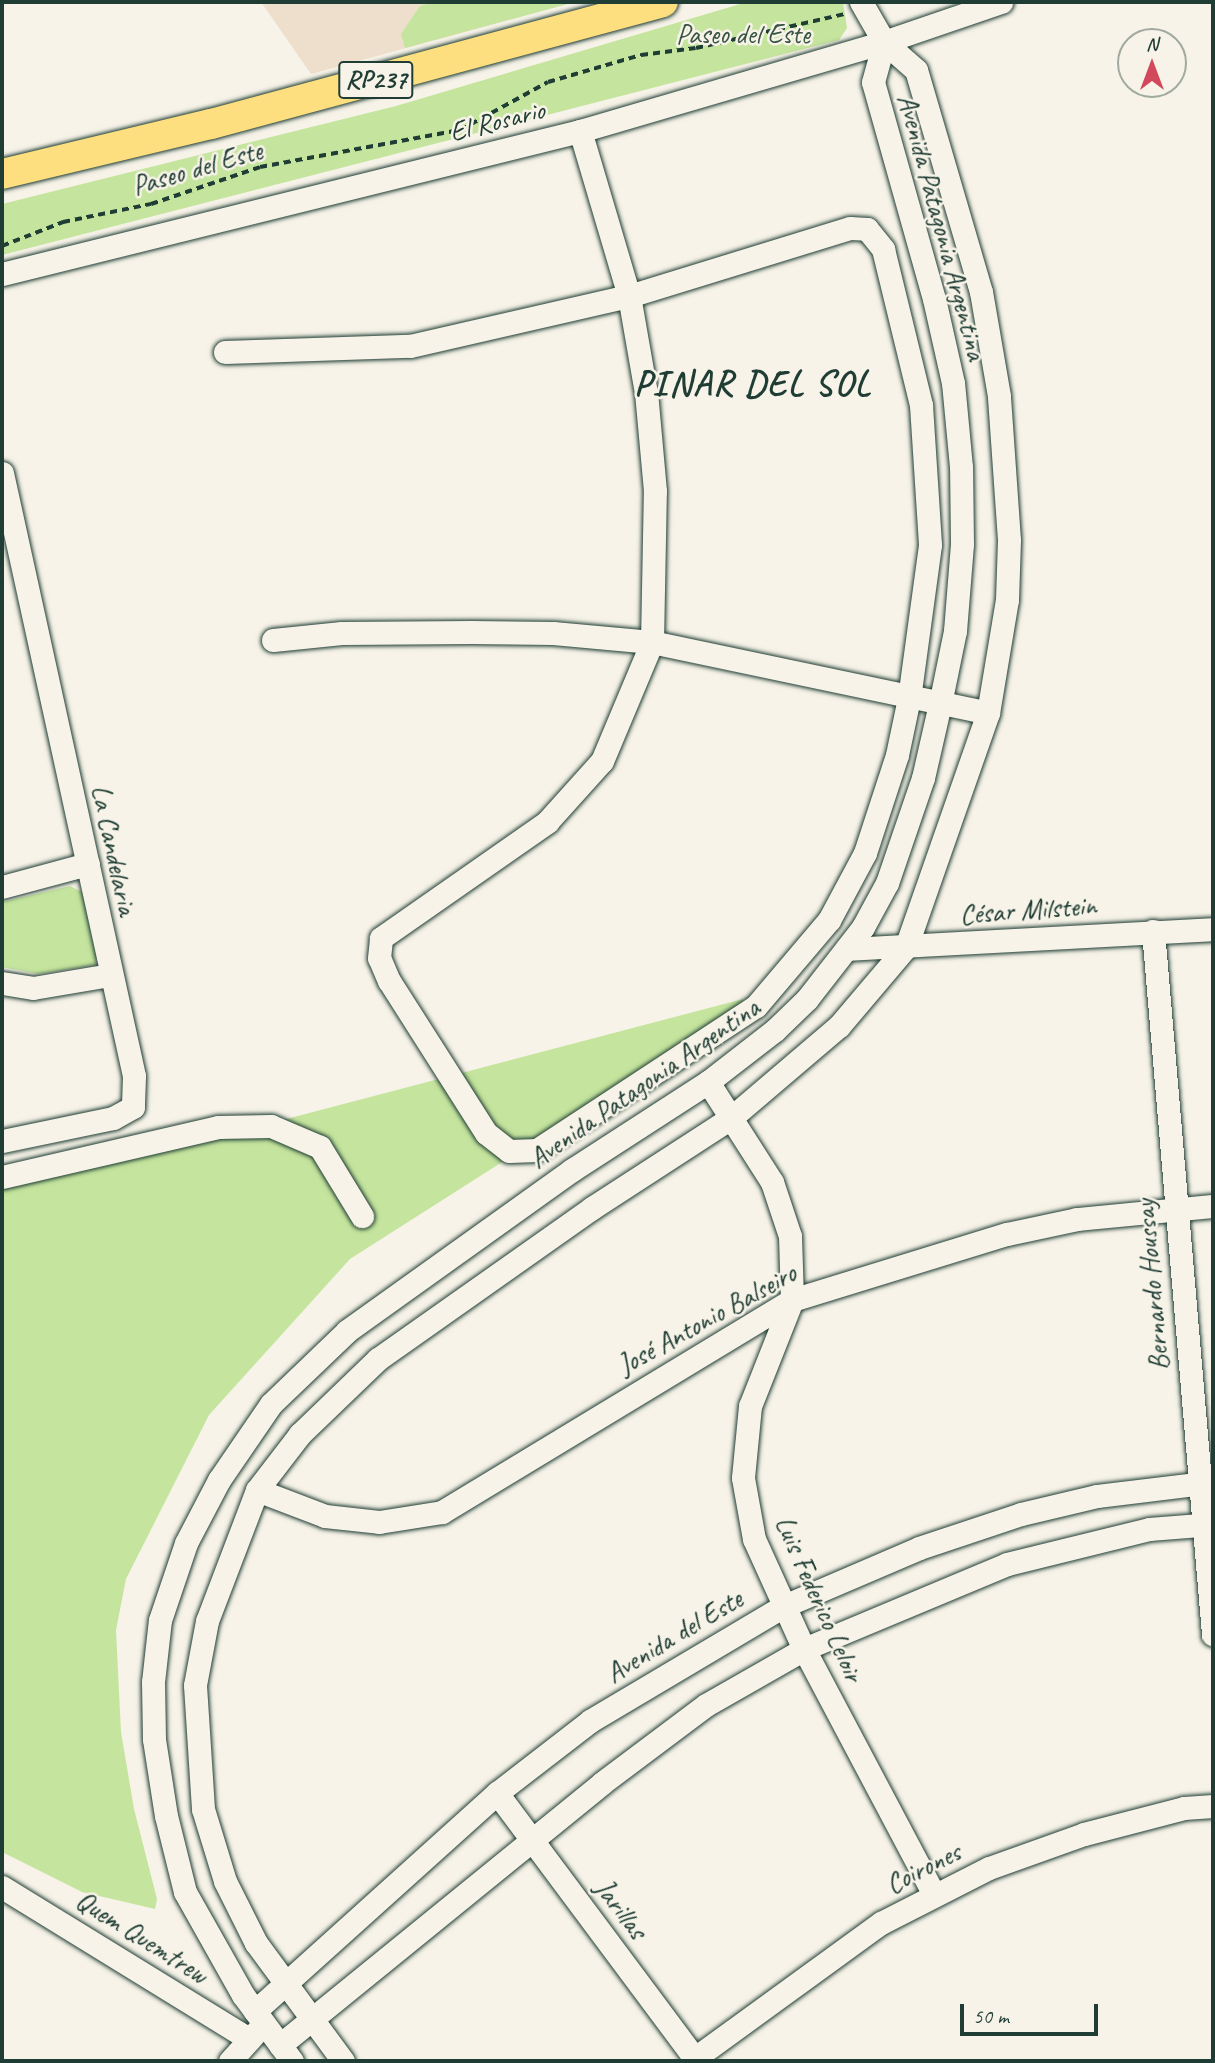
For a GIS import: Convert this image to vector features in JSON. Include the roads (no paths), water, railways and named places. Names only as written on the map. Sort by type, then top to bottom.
[{"type":"main road","name":"RP237","points":[[2,174],[211,124],[663,2]]},
{"type":"street","name":"El Rosario","points":[[2,274],[580,131],[884,42],[1001,2]]},
{"type":"street","points":[[863,5],[884,42]]},
{"type":"street","name":"Avenida Patagonia Argentina","points":[[286,2053],[256,2025],[185,1892],[166,1816],[154,1739],[153,1682],[160,1620],[186,1543],[219,1480],[271,1404],[347,1331],[550,1185],[708,1082],[807,999],[847,949],[887,883],[923,778],[955,631],[962,544],[961,467],[953,383],[934,299],[873,82],[884,42],[916,69],[981,292],[999,396],[1007,475],[1007,600],[988,713],[906,947],[839,1026],[732,1118],[592,1208],[378,1359],[300,1434],[257,1490],[207,1621],[195,1685],[195,1735],[203,1809],[225,1881],[256,1943],[343,2061]]},
{"type":"street","points":[[225,352],[410,346],[629,296],[850,228],[867,229],[883,250],[921,405],[928,468],[930,545],[909,698],[897,755],[865,853],[829,920],[799,959],[755,1006],[537,1150],[509,1151],[486,1133],[388,981],[380,958],[381,938],[547,822],[593,771],[625,712],[652,642],[655,491],[646,393],[629,296],[580,131]]},
{"type":"street","name":"La Candelaria","points":[[2,473],[134,1076],[132,1107],[113,1118],[2,1142]]},
{"type":"street","points":[[273,640],[342,633],[499,632],[652,642],[988,713]]},
{"type":"street","points":[[2,887],[88,864]]},
{"type":"street","name":"César Milstein","points":[[847,949],[1213,929]]},
{"type":"street","name":"Bernardo Houssay","points":[[1153,931],[1175,1207],[1205,1482],[1213,1634]]},
{"type":"street","points":[[2,983],[33,988],[110,975]]},
{"type":"street","name":"Luis Federico Leloir","points":[[708,1082],[772,1182],[790,1236],[792,1300],[750,1406],[743,1478],[754,1539],[804,1649],[934,1895]]},
{"type":"street","points":[[2,1177],[218,1127],[271,1126],[320,1147],[362,1216]]},
{"type":"street","name":"José Antonio Balseiro","points":[[257,1490],[324,1516],[379,1522],[442,1512],[792,1300],[1007,1234],[1077,1219],[1175,1207],[1213,1206]]},
{"type":"street","name":"Avenida del Este","points":[[230,2061],[284,1982],[497,1793],[590,1721],[784,1606],[919,1548],[1021,1514],[1097,1496],[1205,1482]]},
{"type":"street","points":[[286,2053],[312,2020],[533,1840],[706,1705],[804,1649],[1007,1564],[1149,1529],[1208,1524]]},
{"type":"street","name":"Jarillas","points":[[497,1793],[696,2060]]},
{"type":"street","name":"Coirones","points":[[696,2060],[881,1923],[934,1895],[989,1868],[1084,1834],[1184,1808],[1213,1806]]},
{"type":"street","name":"Quem Quemtrew","points":[[2,1887],[256,2025]]},
{"type":"district","name":"PINAR DEL SOL","points":[[753,384]]},
{"type":"park label","name":"Paseo del Este","points":[[743,34]]}]
